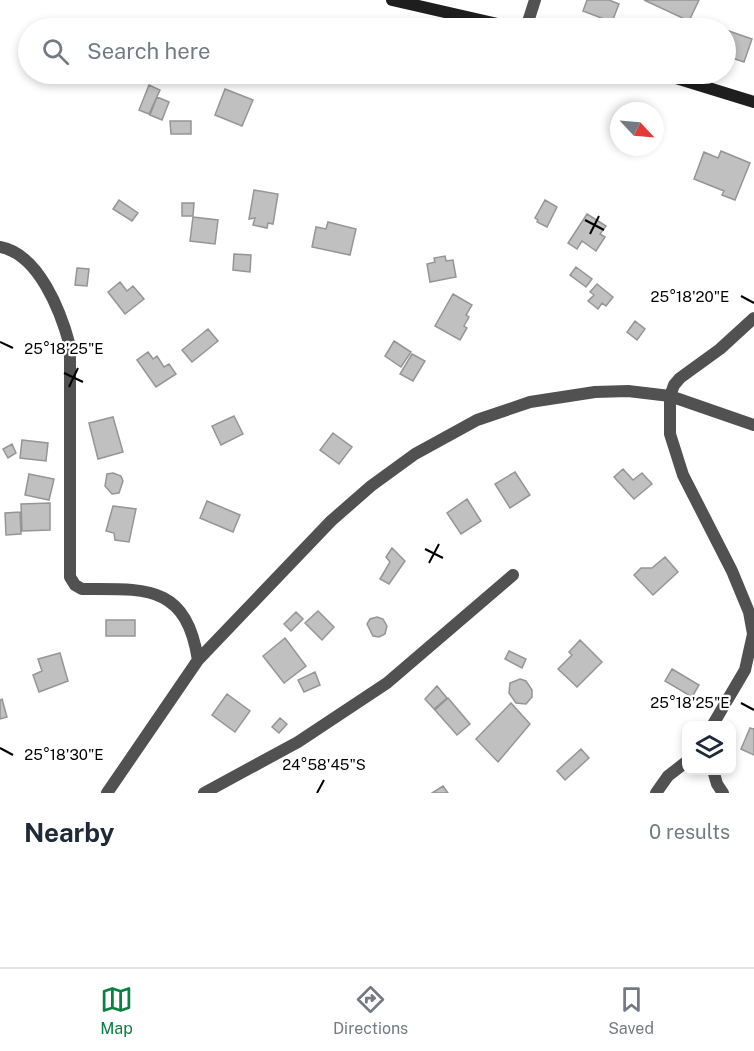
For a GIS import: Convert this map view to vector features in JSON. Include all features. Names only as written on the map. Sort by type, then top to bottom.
[{"type":"street","points":[[392,0],[471,18]]},
{"type":"street","points":[[529,18],[536,0]]},
{"type":"street","points":[[696,84],[754,102]]},
{"type":"street","points":[[0,248],[22,255],[46,286],[70,346],[70,577],[75,585],[82,589],[138,589],[154,593],[169,601],[178,609],[195,637],[198,660]]},
{"type":"street","points":[[715,721],[746,670],[753,634],[748,612],[732,571],[683,475],[670,434],[670,396],[674,385],[680,378],[720,349],[754,318]]},
{"type":"street","points":[[107,793],[198,660],[331,521],[371,486],[415,454],[477,420],[530,402],[595,392],[628,391],[670,396],[754,425]]},
{"type":"street","points":[[204,793],[298,742],[387,682],[513,575]]},
{"type":"street","points":[[656,793],[668,776],[682,766]]},
{"type":"street","points":[[714,775],[723,793]]},
{"type":"building","points":[[587,0],[609,0],[619,4],[614,18],[601,18],[583,11]]},
{"type":"building","points":[[644,0],[699,0],[690,18],[683,18]]},
{"type":"building","points":[[736,33],[752,39],[744,62],[736,59]]},
{"type":"building","points":[[149,85],[160,90],[149,114],[139,110]]},
{"type":"building","points":[[225,89],[253,100],[242,126],[215,115]]},
{"type":"building","points":[[157,97],[169,102],[162,120],[150,115]]},
{"type":"building","points":[[170,121],[191,121],[191,134],[171,134]]},
{"type":"building","points":[[721,151],[750,163],[735,200],[722,195],[724,191],[694,179],[704,152],[718,158]]},
{"type":"building","points":[[254,190],[278,194],[273,224],[268,223],[267,228],[253,225],[255,218],[249,219]]},
{"type":"building","points":[[119,200],[138,213],[132,221],[113,209]]},
{"type":"building","points":[[545,200],[557,207],[547,227],[537,222],[535,218]]},
{"type":"building","points":[[182,203],[194,203],[193,216],[182,216]]},
{"type":"building","points":[[587,214],[606,226],[600,234],[605,237],[596,251],[582,241],[577,249],[568,243]]},
{"type":"building","points":[[193,217],[218,220],[215,244],[190,241]]},
{"type":"building","points":[[328,222],[356,229],[350,255],[312,247],[316,227],[326,229]]},
{"type":"building","points":[[234,254],[251,255],[250,272],[233,270]]},
{"type":"building","points":[[445,256],[446,261],[453,260],[456,277],[430,282],[427,264],[435,262],[434,258]]},
{"type":"building","points":[[576,267],[592,279],[586,287],[570,275]]},
{"type":"building","points":[[77,268],[89,269],[87,286],[75,285]]},
{"type":"building","points":[[120,282],[127,291],[133,286],[144,299],[125,314],[108,292]]},
{"type":"building","points":[[597,284],[613,297],[606,306],[602,303],[598,309],[588,301],[594,295],[590,292]]},
{"type":"building","points":[[453,294],[472,305],[466,315],[469,317],[464,326],[467,328],[460,340],[435,326]]},
{"type":"building","points":[[635,321],[645,329],[637,340],[627,332]]},
{"type":"building","points":[[208,329],[218,341],[192,362],[182,350]]},
{"type":"building","points":[[394,341],[411,352],[401,367],[385,356]]},
{"type":"building","points":[[148,352],[153,359],[157,356],[164,367],[169,364],[176,374],[156,387],[137,360]]},
{"type":"building","points":[[412,354],[425,361],[413,381],[400,374]]},
{"type":"building","points":[[234,416],[243,434],[221,445],[212,426]]},
{"type":"building","points":[[113,417],[123,452],[98,459],[89,423]]},
{"type":"building","points":[[333,433],[352,447],[339,464],[320,450]]},
{"type":"building","points":[[22,440],[48,443],[46,461],[20,458]]},
{"type":"building","points":[[12,444],[16,453],[8,458],[3,449]]},
{"type":"building","points":[[623,469],[633,480],[642,473],[652,484],[634,499],[614,477]]},
{"type":"building","points":[[515,472],[530,495],[510,508],[495,484]]},
{"type":"building","points":[[113,473],[121,476],[123,481],[119,493],[112,494],[105,486],[107,474]]},
{"type":"building","points":[[29,474],[54,479],[49,500],[25,495]]},
{"type":"building","points":[[467,499],[481,521],[461,534],[447,513]]},
{"type":"building","points":[[207,501],[240,515],[233,532],[200,518]]},
{"type":"building","points":[[50,503],[50,530],[22,531],[21,504]]},
{"type":"building","points":[[113,506],[136,509],[129,542],[115,540],[114,533],[106,531]]},
{"type":"building","points":[[20,512],[21,534],[6,535],[5,513]]},
{"type":"building","points":[[392,548],[405,561],[389,584],[380,579],[390,562],[386,557]]},
{"type":"building","points":[[665,557],[678,572],[653,595],[634,575],[641,568],[652,568]]},
{"type":"building","points":[[318,611],[334,627],[322,640],[305,623]]},
{"type":"building","points":[[296,612],[303,619],[291,631],[284,624]]},
{"type":"building","points":[[377,617],[383,619],[387,626],[385,634],[379,637],[373,636],[367,624],[370,619]]},
{"type":"building","points":[[106,620],[135,620],[135,636],[106,636]]},
{"type":"building","points":[[285,638],[306,666],[284,683],[263,656]]},
{"type":"building","points":[[580,640],[602,662],[577,687],[558,669],[572,655],[569,652]]},
{"type":"building","points":[[509,651],[526,659],[522,668],[505,659]]},
{"type":"building","points":[[60,653],[68,681],[39,692],[33,675],[42,671],[38,659]]},
{"type":"building","points":[[672,669],[699,685],[692,697],[665,681]]},
{"type":"building","points":[[315,672],[320,685],[304,692],[298,680]]},
{"type":"building","points":[[520,679],[526,681],[532,690],[532,697],[526,704],[516,703],[509,693],[510,683]]},
{"type":"building","points":[[437,686],[447,698],[434,709],[425,699]]},
{"type":"building","points":[[227,694],[250,711],[235,732],[212,715]]},
{"type":"building","points":[[448,698],[470,724],[457,735],[435,710]]},
{"type":"building","points":[[2,699],[7,717],[0,719],[0,700]]},
{"type":"building","points":[[511,703],[530,724],[498,762],[476,739]]},
{"type":"building","points":[[280,718],[287,724],[279,733],[272,727]]},
{"type":"building","points":[[750,728],[754,729],[754,755],[741,749]]},
{"type":"building","points":[[581,749],[589,758],[565,780],[557,771]]},
{"type":"building","points":[[443,786],[448,793],[432,793]]}]
